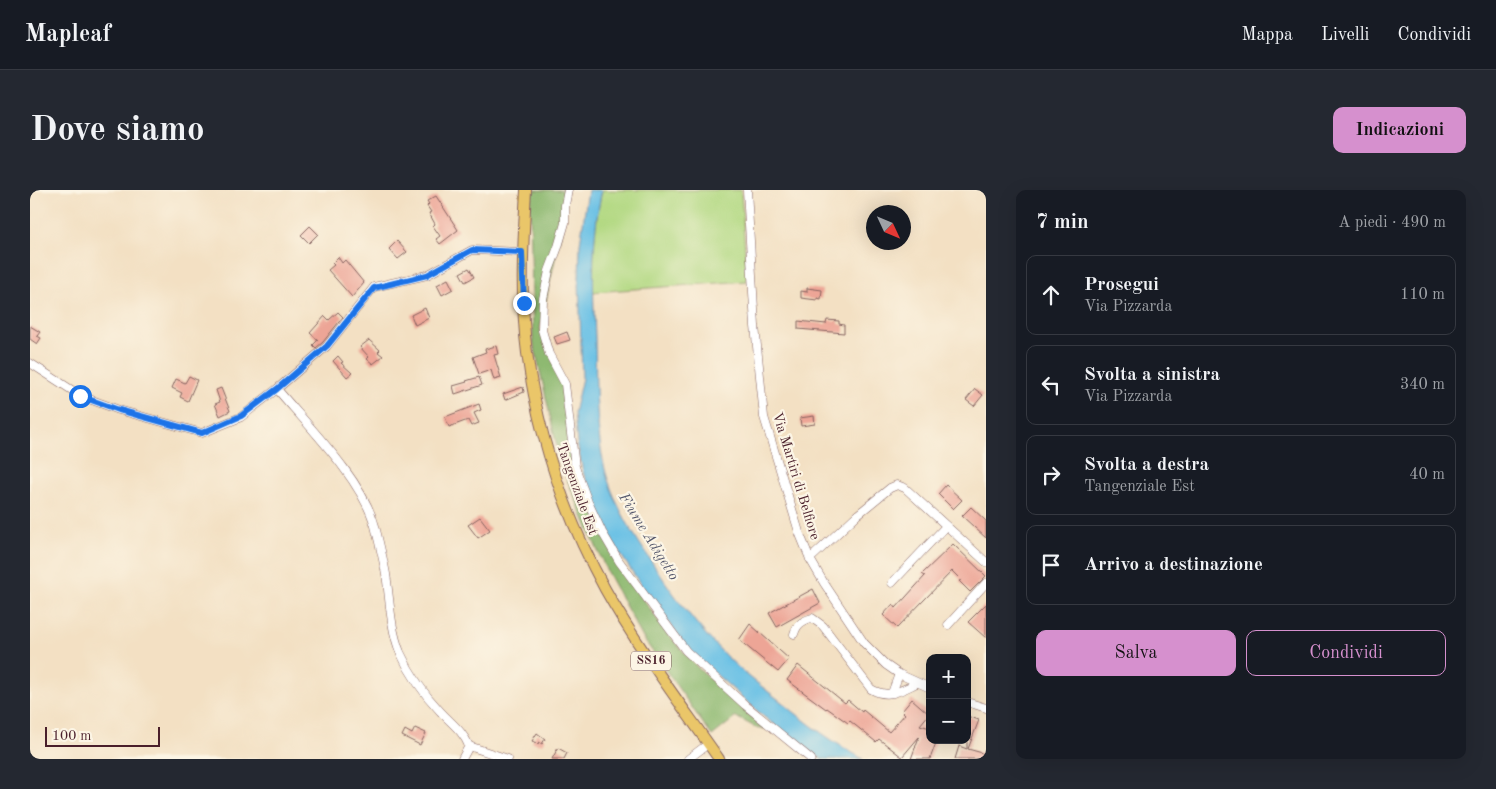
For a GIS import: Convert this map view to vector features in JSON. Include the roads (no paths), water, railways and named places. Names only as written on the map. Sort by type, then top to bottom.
[{"type":"main road","name":"Tangenziale Est","points":[[526,190],[522,252],[525,326],[533,388],[548,452],[566,505],[589,558],[620,615],[718,759]]},
{"type":"street","points":[[568,190],[565,223],[549,271],[543,299],[542,330],[549,354],[565,384],[576,468],[588,502],[602,532],[619,561],[686,650],[746,705],[811,759]]},
{"type":"street","name":"Via Martiri di Belfiore","points":[[746,190],[755,326],[764,417],[793,515],[810,559],[864,643],[886,666],[926,686]]},
{"type":"street","points":[[30,363],[80,396],[119,410],[202,433],[241,416],[277,389],[327,346],[374,288],[427,275],[472,250],[522,252]]},
{"type":"street","points":[[277,389],[362,493],[374,525],[385,572],[393,630],[400,652],[414,679],[439,710],[465,735],[469,746],[462,759]]},
{"type":"street","points":[[810,559],[857,515],[890,488],[897,485],[905,488],[986,562]]},
{"type":"street","points":[[892,583],[946,526]]},
{"type":"street","points":[[948,625],[986,583]]},
{"type":"street","points":[[794,634],[796,628],[802,622],[812,618],[816,620],[823,626],[871,689],[880,694],[892,693],[917,683]]},
{"type":"street","points":[[892,693],[899,674]]},
{"type":"street","points":[[971,703],[986,708]]},
{"type":"street","points":[[688,759],[708,744]]},
{"type":"street","points":[[469,746],[508,759]]},
{"type":"water","points":[[588,190],[602,190],[594,245],[598,428],[608,480],[620,510],[636,538],[675,596],[705,634],[727,657],[812,726],[863,759],[822,759],[763,716],[692,653],[653,603],[613,543],[593,500],[583,472],[577,443],[574,413],[582,378],[579,280],[580,244]]},
{"type":"water label","name":"Fiume Adigetto","points":[[648,537]]}]
